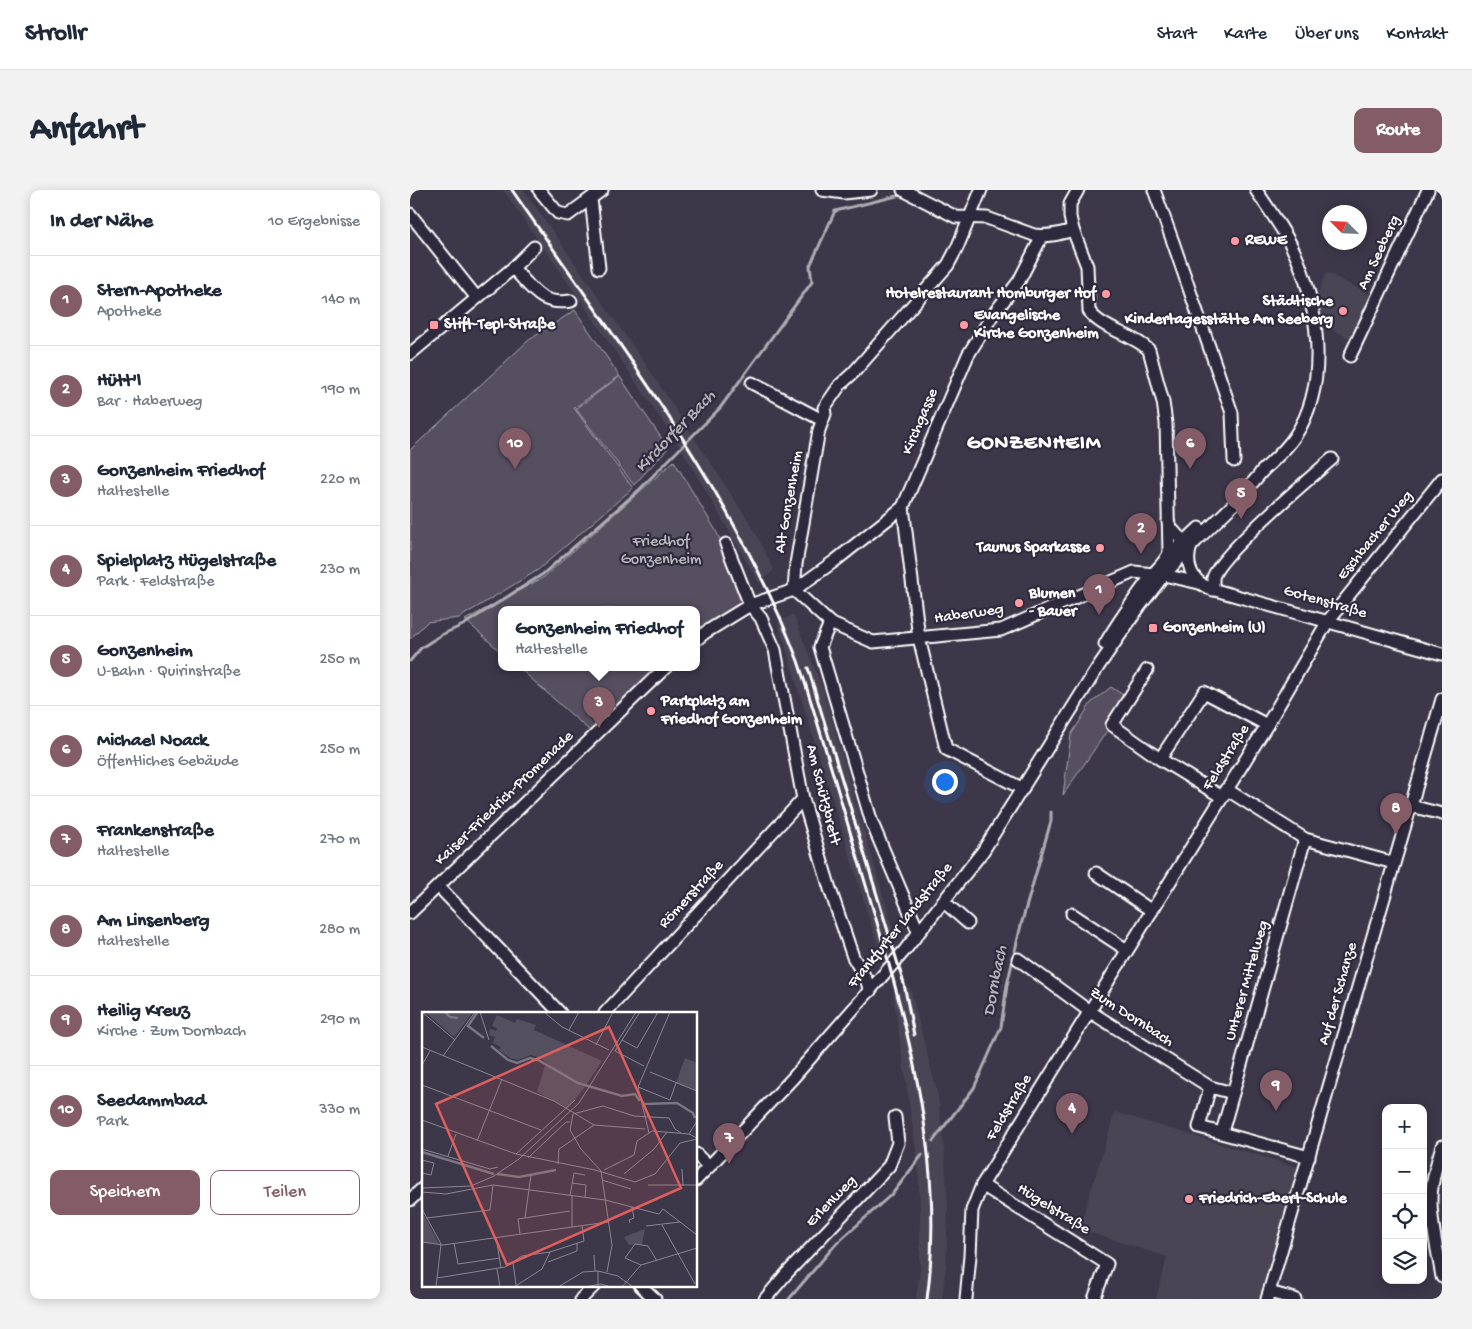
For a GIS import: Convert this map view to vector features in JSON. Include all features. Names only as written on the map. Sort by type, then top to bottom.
[{"type":"street","points":[[539,190],[558,214],[568,215],[602,190]]},
{"type":"street","points":[[822,190],[844,193],[871,190]]},
{"type":"street","points":[[902,190],[956,217],[987,218],[1034,235],[1042,236],[1073,230]]},
{"type":"street","name":"Alt Gonzenheim","points":[[794,590],[796,564],[819,430],[825,414],[824,408],[840,385],[948,265],[981,190]]},
{"type":"street","points":[[1078,190],[1070,204],[1070,217],[1087,266],[1089,311],[1100,322],[1143,344],[1149,350],[1151,356],[1163,402],[1166,423],[1169,548],[1172,560],[1181,579]]},
{"type":"street","points":[[1154,190],[1174,242],[1232,413],[1234,461]]},
{"type":"street","name":"Frankfurter Landstraße","points":[[698,1178],[792,1079],[870,991],[983,851],[1098,667],[1159,574],[1188,541],[1237,501],[1265,468],[1285,449],[1305,418],[1313,396],[1316,375],[1314,319],[1309,291],[1301,267],[1290,244],[1256,190]]},
{"type":"street","name":"Am Seeberg","points":[[1350,356],[1428,190]]},
{"type":"street","points":[[592,199],[598,268]]},
{"type":"street","points":[[410,214],[477,298]]},
{"type":"street","name":"Kirchgasse","points":[[794,590],[836,560],[902,506],[968,355],[992,316],[1019,281],[1042,236]]},
{"type":"street","points":[[410,354],[513,268],[534,246]]},
{"type":"street","points":[[513,268],[542,299],[557,303],[571,301]]},
{"type":"street","points":[[752,383],[822,420]]},
{"type":"street","points":[[1213,590],[1214,577],[1226,559],[1290,495],[1332,458]]},
{"type":"street","name":"Eschbacher Weg","points":[[1328,621],[1442,479]]},
{"type":"street","name":"Eschbacher Weg","points":[[1430,494],[1442,497]]},
{"type":"street","points":[[902,506],[920,638],[946,749],[1023,789]]},
{"type":"street","points":[[1167,520],[1172,530],[1188,541],[1190,567],[1193,576],[1199,583]]},
{"type":"street","name":"Am Schützbrett","points":[[726,544],[750,605],[761,618],[775,650],[803,799],[853,957],[866,979],[870,991]]},
{"type":"street","name":"Haberweg","points":[[794,590],[830,623],[873,642],[1001,630],[1134,572],[1159,574]]},
{"type":"street","name":"Gotenstraße","points":[[1159,574],[1199,583],[1213,590],[1442,654]]},
{"type":"street","points":[[700,637],[750,605],[794,590]]},
{"type":"street","name":"Feldstraße","points":[[966,1299],[972,1210],[982,1184],[1152,911],[1328,621]]},
{"type":"street","points":[[830,623],[820,647],[872,823],[918,932]]},
{"type":"street","points":[[1147,670],[1112,725],[1160,759],[1305,839],[1394,863]]},
{"type":"street","name":"Kaiser-Friedrich-Promenade","points":[[410,913],[662,671]]},
{"type":"street","points":[[1160,759],[1204,692],[1266,725]]},
{"type":"street","name":"Auf der Schanze","points":[[1268,1296],[1442,698]]},
{"type":"street","name":"Römerstraße","points":[[607,1012],[803,799]]},
{"type":"street","points":[[1412,806],[1442,814]]},
{"type":"street","name":"Unterer Mittelweg","points":[[1222,1132],[1305,839]]},
{"type":"street","points":[[1096,873],[1152,911]]},
{"type":"street","points":[[438,886],[559,1012]]},
{"type":"street","points":[[943,901],[968,923]]},
{"type":"street","points":[[1072,914],[1127,950]]},
{"type":"street","name":"Zum Dornbach","points":[[1018,958],[1089,1011],[1210,1088],[1233,1093]]},
{"type":"street","points":[[1210,1088],[1199,1128],[1222,1132],[1309,1157]]},
{"type":"street","name":"Erlenweg","points":[[765,1299],[787,1273],[889,1166],[898,1142],[895,1117]]},
{"type":"street","points":[[1442,1146],[1431,1198],[1433,1226],[1442,1278]]},
{"type":"street","points":[[698,1156],[709,1166]]},
{"type":"street","name":"Hügelstraße","points":[[982,1184],[1107,1264],[1094,1299]]},
{"type":"street","points":[[410,1200],[422,1189]]},
{"type":"street","points":[[581,1299],[594,1286]]},
{"type":"street","points":[[641,1286],[655,1299]]},
{"type":"street","points":[[1268,1296],[1295,1299]]},
{"type":"shaded area","points":[[503,190],[524,190],[651,372],[752,526],[774,570],[759,583],[685,455]]},
{"type":"shaded area","name":"Städtische Kindertagesstätte Am Seeberg","points":[[1326,272],[1373,296],[1352,339],[1323,325],[1318,294]]},
{"type":"shaded area","points":[[793,614],[823,689],[894,933],[878,947],[778,623]]},
{"type":"shaded area","points":[[910,987],[938,1096],[945,1157],[948,1207],[946,1267],[942,1299],[916,1299],[920,1270],[918,1164],[893,994]]},
{"type":"shaded area","name":"Friedrich-Ebert-Schule","points":[[1115,1112],[1300,1168],[1259,1299],[1156,1299],[1167,1257],[1079,1229]]},
{"type":"green space","points":[[575,310],[620,376],[574,408],[633,488],[538,570],[459,618],[427,622],[410,639],[410,450],[529,340]]},
{"type":"green space","points":[[620,376],[668,448],[634,485],[576,409]]},
{"type":"green space","name":"Friedhof Gonzenheim","points":[[674,461],[715,529],[747,600],[700,632],[700,606],[498,606],[498,649],[465,620],[544,577]]},
{"type":"green space","points":[[522,671],[656,671],[590,731]]},
{"type":"green space","points":[[1111,687],[1129,699],[1063,795],[1071,735],[1091,703]]},
{"type":"waterway","name":"Kirdorfer Bach","points":[[410,661],[421,648],[441,635],[463,625],[543,574],[638,491],[720,408],[812,282],[810,266],[835,211],[901,195],[903,192]]},
{"type":"waterway","name":"Dornbach","points":[[933,1141],[974,1088],[1001,1027],[1007,985],[1021,925],[1051,821],[1051,812]]},
{"type":"waterway","name":"Dornbach","points":[[789,1299],[836,1244],[893,1193],[922,1155]]},
{"type":"railway","points":[[512,190],[631,360],[706,476],[740,536],[771,598],[798,661],[831,766],[892,976],[906,1029],[917,1083],[926,1136],[931,1190],[932,1245],[927,1299]]},
{"type":"railway","points":[[808,668],[904,984],[914,1035]]},
{"type":"place","name":"REWE","points":[[1235,241]]},
{"type":"place","name":"Hotelrestaurant Homburger Hof","points":[[1106,294]]},
{"type":"place","name":"Städtische Kindertagesstätte Am Seeberg","points":[[1343,311]]},
{"type":"place","name":"Stift-Tepl-Straße","points":[[434,325]]},
{"type":"place","name":"Evangelische Kirche Gonzenheim","points":[[964,325]]},
{"type":"place","name":"Seedammbad","points":[[515,469]]},
{"type":"place","name":"Michael Noack","points":[[1190,469]]},
{"type":"place","name":"Gonzenheim","points":[[1241,519]]},
{"type":"place","name":"Taunus Sparkasse","points":[[1100,548]]},
{"type":"place","name":"Hütt'l","points":[[1141,554]]},
{"type":"place","name":"Blumen - Bauer","points":[[1019,603]]},
{"type":"place","name":"Stern-Apotheke","points":[[1099,615]]},
{"type":"place","name":"Gonzenheim (U)","points":[[1153,628]]},
{"type":"place","name":"Parkplatz am Friedhof Gonzenheim","points":[[651,711]]},
{"type":"place","name":"Gonzenheim Friedhof","points":[[599,728]]},
{"type":"place","name":"Am Linsenberg","points":[[1396,834]]},
{"type":"place","name":"Heilig Kreuz","points":[[1276,1111]]},
{"type":"place","name":"Spielplatz Hügelstraße","points":[[1072,1134]]},
{"type":"place","name":"Frankenstraße","points":[[729,1164]]},
{"type":"place","name":"Friedrich-Ebert-Schule","points":[[1189,1199]]},
{"type":"district","name":"GONZENHEIM","points":[[1034,444]]}]
